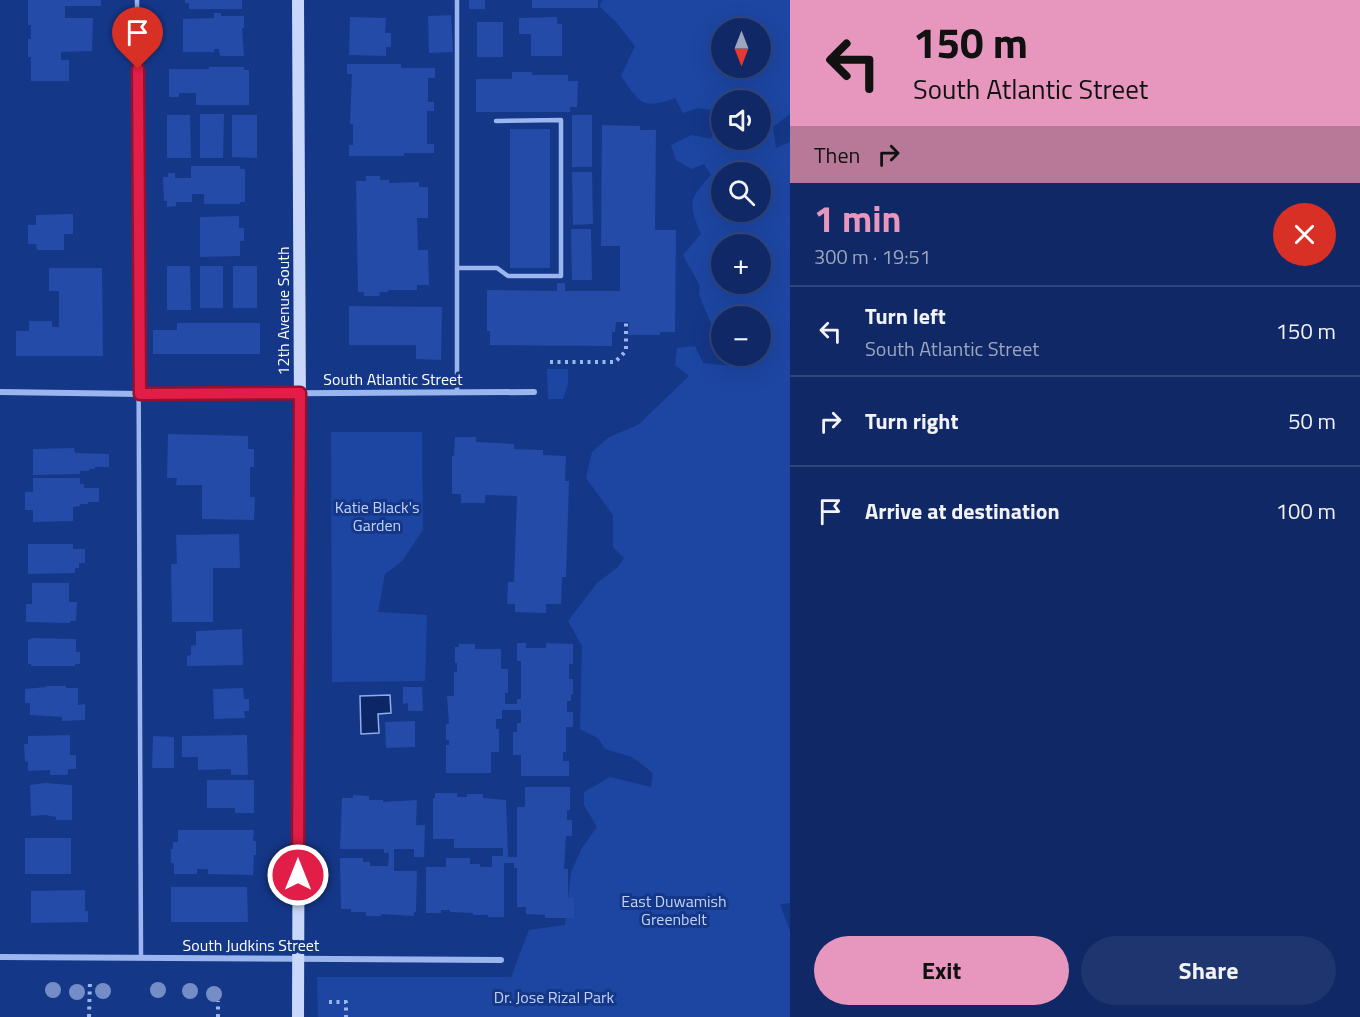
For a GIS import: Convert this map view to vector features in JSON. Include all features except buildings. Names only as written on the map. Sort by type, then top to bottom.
[{"type":"street","name":"12th Avenue South","points":[[297,1017],[300,393],[298,0]]},
{"type":"street","name":"South Atlantic Street","points":[[0,392],[140,394],[534,392]]},
{"type":"street","name":"South Judkins Street","points":[[0,957],[501,960]]},
{"type":"lane","points":[[137,0],[141,958]]},
{"type":"lane","points":[[457,0],[457,392]]},
{"type":"lane","points":[[457,268],[497,268],[508,276],[561,276],[561,120],[496,121]]},
{"type":"path","points":[[550,362],[615,362],[626,351],[626,323]]},
{"type":"path","points":[[89,1017],[90,981]]},
{"type":"path","points":[[218,1000],[218,1017]]},
{"type":"path","points":[[329,1002],[346,1002],[346,1017]]},
{"type":"green space","name":"East Duwamish Greenbelt","points":[[603,0],[790,0],[790,114],[773,127],[776,148],[790,142],[790,903],[780,904],[790,931],[790,1017],[318,1017],[317,977],[511,977],[529,930],[565,925],[571,872],[582,848],[597,827],[584,805],[584,792],[610,777],[651,787],[653,773],[632,757],[605,749],[598,738],[580,729],[582,646],[568,621],[597,583],[618,567],[624,558],[613,547],[613,515],[586,478],[592,452],[609,437],[638,425],[689,376],[675,365],[677,348],[695,346],[703,363],[711,364],[711,366],[771,366],[771,306],[711,306],[711,323],[699,295],[700,286],[683,255],[701,234],[692,202],[698,190],[711,175],[704,164],[691,169],[676,160],[671,145],[692,135],[711,139],[711,150],[771,150],[771,90],[711,90],[711,110],[698,108],[683,113],[675,98],[664,102],[643,102],[633,93],[621,76],[635,46],[616,22],[599,6]]},
{"type":"green space","points":[[547,369],[568,369],[568,384],[563,399],[548,399]]},
{"type":"green space","name":"Katie Black's Garden","points":[[331,432],[422,432],[423,530],[402,561],[385,574],[378,612],[427,615],[425,681],[332,682]]},
{"type":"shaded area","points":[[390,695],[391,713],[378,714],[379,733],[361,734],[360,696]]},
{"type":"route","points":[[138,69],[140,394],[300,393],[298,875]]},
{"type":"park label","name":"Dr. Jose Rizal Park","points":[[554,997]]}]
